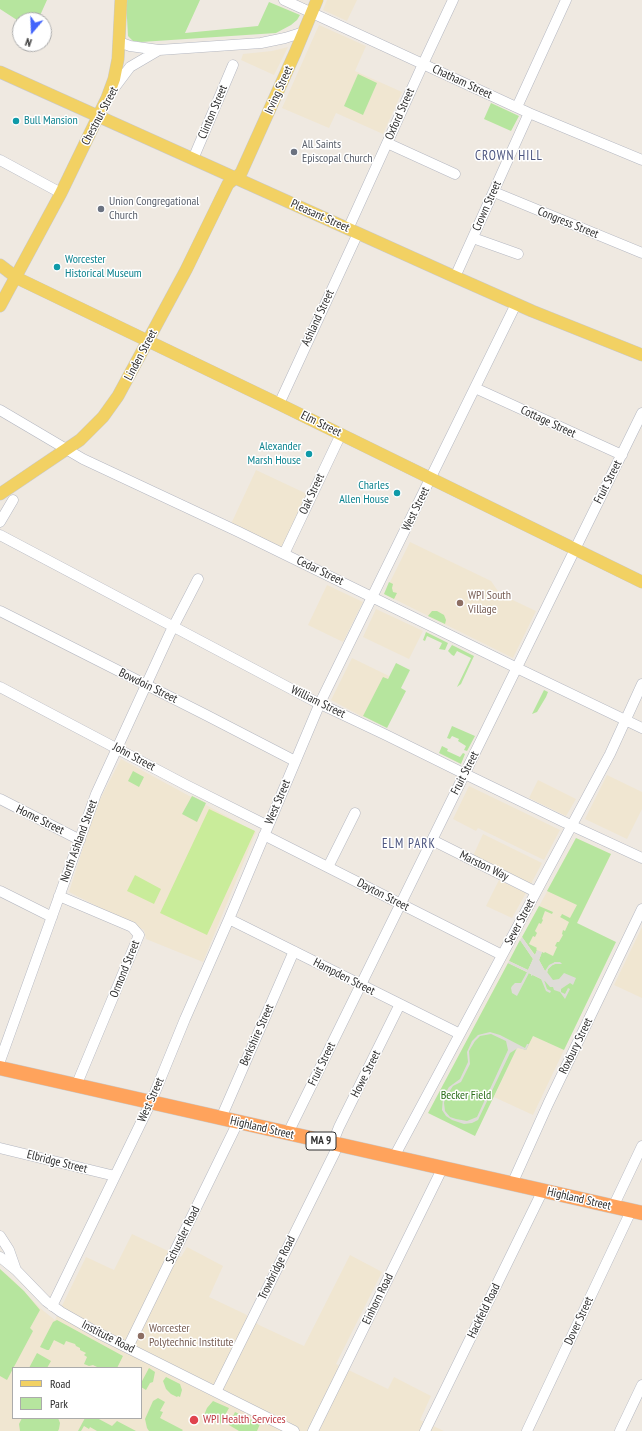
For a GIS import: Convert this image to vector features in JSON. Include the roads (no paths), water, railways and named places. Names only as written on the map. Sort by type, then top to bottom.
[{"type":"highway","name":"Highland Street","points":[[0,1068],[637,1212]]},
{"type":"main road","points":[[107,98],[114,79],[118,59],[121,0]]},
{"type":"main road","name":"Irving Street","points":[[236,178],[241,173],[317,0]]},
{"type":"main road","name":"Pleasant Street","points":[[0,72],[454,277],[642,355]]},
{"type":"main road","name":"Chestnut Street","points":[[0,306],[62,193],[107,98]]},
{"type":"main road","name":"Linden Street","points":[[0,494],[80,440],[92,429],[108,410],[127,382],[186,270],[228,184],[236,178]]},
{"type":"main road","name":"Elm Street","points":[[0,265],[16,278],[279,404],[642,582]]},
{"type":"street","name":"Chatham Street","points":[[284,0],[529,113],[642,160]]},
{"type":"street","name":"Oxford Street","points":[[353,231],[387,143],[422,64],[453,0]]},
{"type":"street","points":[[517,107],[566,0]]},
{"type":"street","name":"Chestnut Street","points":[[107,98],[130,67],[159,50],[261,43],[304,32]]},
{"type":"street","points":[[119,42],[130,46],[159,50]]},
{"type":"street","name":"Clinton Street","points":[[193,159],[233,66]]},
{"type":"street","name":"Crown Street","points":[[454,277],[529,113]]},
{"type":"street","points":[[387,143],[455,174]]},
{"type":"street","points":[[0,160],[62,193]]},
{"type":"street","name":"Congress Street","points":[[494,192],[642,253]]},
{"type":"street","name":"Ashland Street","points":[[279,404],[353,231]]},
{"type":"street","points":[[473,238],[518,254]]},
{"type":"street","name":"West Street","points":[[52,1306],[151,1102],[320,703],[516,304]]},
{"type":"street","name":"Cottage Street","points":[[475,388],[622,455]]},
{"type":"street","name":"Cedar Street","points":[[0,410],[83,459],[284,554],[642,728]]},
{"type":"street","name":"Fruit Street","points":[[288,1133],[642,413]]},
{"type":"street","name":"Oak Street","points":[[284,554],[340,434]]},
{"type":"street","points":[[0,522],[13,500]]},
{"type":"street","name":"William Street","points":[[0,535],[320,703],[642,858]]},
{"type":"street","name":"North Ashland Street","points":[[0,1061],[96,794],[173,627],[198,579]]},
{"type":"street","name":"Bowdoin Street","points":[[0,612],[295,761]]},
{"type":"street","name":"Sever Street","points":[[394,1157],[609,755],[642,684]]},
{"type":"street","name":"John Street","points":[[0,687],[186,785],[266,831]]},
{"type":"street","name":"Home Street","points":[[0,800],[80,840]]},
{"type":"street","points":[[328,867],[355,812]]},
{"type":"street","name":"Dayton Street","points":[[266,831],[328,867],[502,955]]},
{"type":"street","name":"Marston Way","points":[[432,840],[536,892]]},
{"type":"street","points":[[0,891],[52,917]]},
{"type":"street","name":"Ormond Street","points":[[59,896],[132,927],[139,935],[76,1086]]},
{"type":"street","name":"Roxbury Street","points":[[512,1184],[547,1106],[642,908]]},
{"type":"street","name":"Hampden Street","points":[[229,919],[460,1034]]},
{"type":"street","name":"Berkshire Street","points":[[221,1118],[294,951]]},
{"type":"street","name":"Howe Street","points":[[335,1144],[335,1137],[339,1127],[400,1004]]},
{"type":"street","name":"Schussler Road","points":[[128,1348],[238,1122]]},
{"type":"street","name":"Trowbridge Road","points":[[216,1392],[335,1152],[335,1144]]},
{"type":"street","points":[[613,1207],[642,1146]]},
{"type":"street","name":"Elbridge Street","points":[[0,1148],[115,1176]]},
{"type":"street","name":"Einhorn Road","points":[[313,1431],[443,1167]]},
{"type":"street","name":"Hackfeld Road","points":[[425,1431],[543,1190]]},
{"type":"street","name":"Dover Street","points":[[527,1431],[637,1212]]},
{"type":"street","points":[[0,1236],[9,1250],[16,1270]]},
{"type":"street","name":"Institute Road","points":[[0,1257],[16,1270],[52,1306],[85,1326],[294,1431]]},
{"type":"street","points":[[620,1431],[642,1385]]},
{"type":"place","name":"Bull Mansion","points":[[16,121]]},
{"type":"place","name":"All Saints Episcopal Church","points":[[294,152]]},
{"type":"place","name":"Union Congregational Church","points":[[101,209]]},
{"type":"place","name":"Worcester Historical Museum","points":[[57,267]]},
{"type":"place","name":"Alexander Marsh House","points":[[309,454]]},
{"type":"place","name":"Charles Allen House","points":[[397,493]]},
{"type":"place","name":"WPI South Village","points":[[460,603]]},
{"type":"place","name":"Worcester Polytechnic Institute","points":[[141,1336]]},
{"type":"place","name":"WPI Health Services","points":[[194,1420]]},
{"type":"district","name":"CROWN HILL","points":[[509,156]]},
{"type":"district","name":"ELM PARK","points":[[409,844]]},
{"type":"park label","name":"Becker Field","points":[[466,1096]]}]
